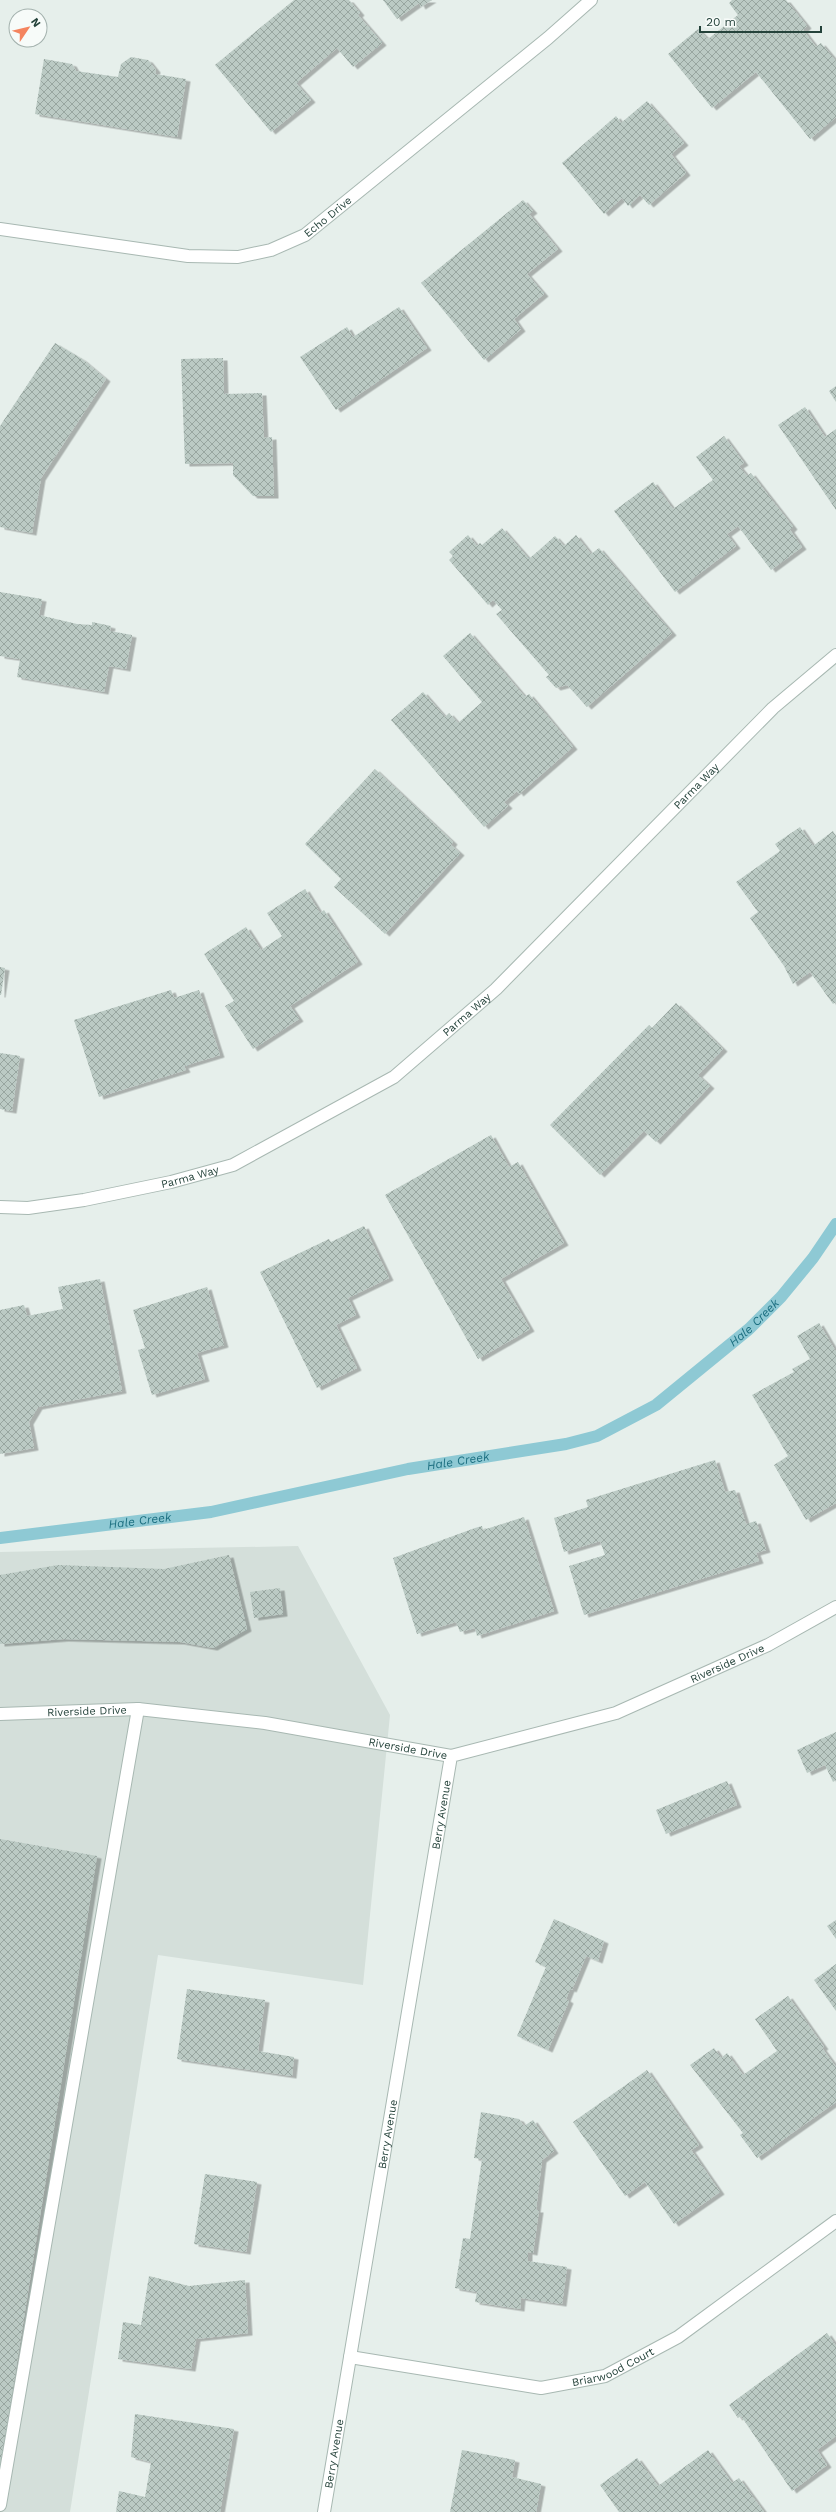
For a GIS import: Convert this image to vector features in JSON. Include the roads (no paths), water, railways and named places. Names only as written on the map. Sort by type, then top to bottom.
[{"type":"street","name":"Echo Drive","points":[[0,229],[188,256],[238,257],[271,250],[305,235],[548,38],[591,0]]},
{"type":"street","name":"Parma Way","points":[[0,1207],[28,1208],[84,1200],[171,1182],[233,1165],[394,1077],[496,989],[772,708],[836,655]]},
{"type":"street","name":"Riverside Drive","points":[[0,1714],[138,1709],[265,1723],[451,1756],[616,1713],[768,1645],[836,1607]]},
{"type":"street","points":[[0,2505],[138,1709]]},
{"type":"street","name":"Berry Avenue","points":[[324,2512],[451,1756]]},
{"type":"street","name":"Briarwood Court","points":[[350,2357],[541,2388],[605,2376],[678,2337],[836,2221]]},
{"type":"waterway","name":"Hale Creek","points":[[0,1538],[211,1512],[408,1469],[566,1444],[597,1436],[656,1405],[749,1329],[781,1297],[813,1258],[836,1224]]}]
